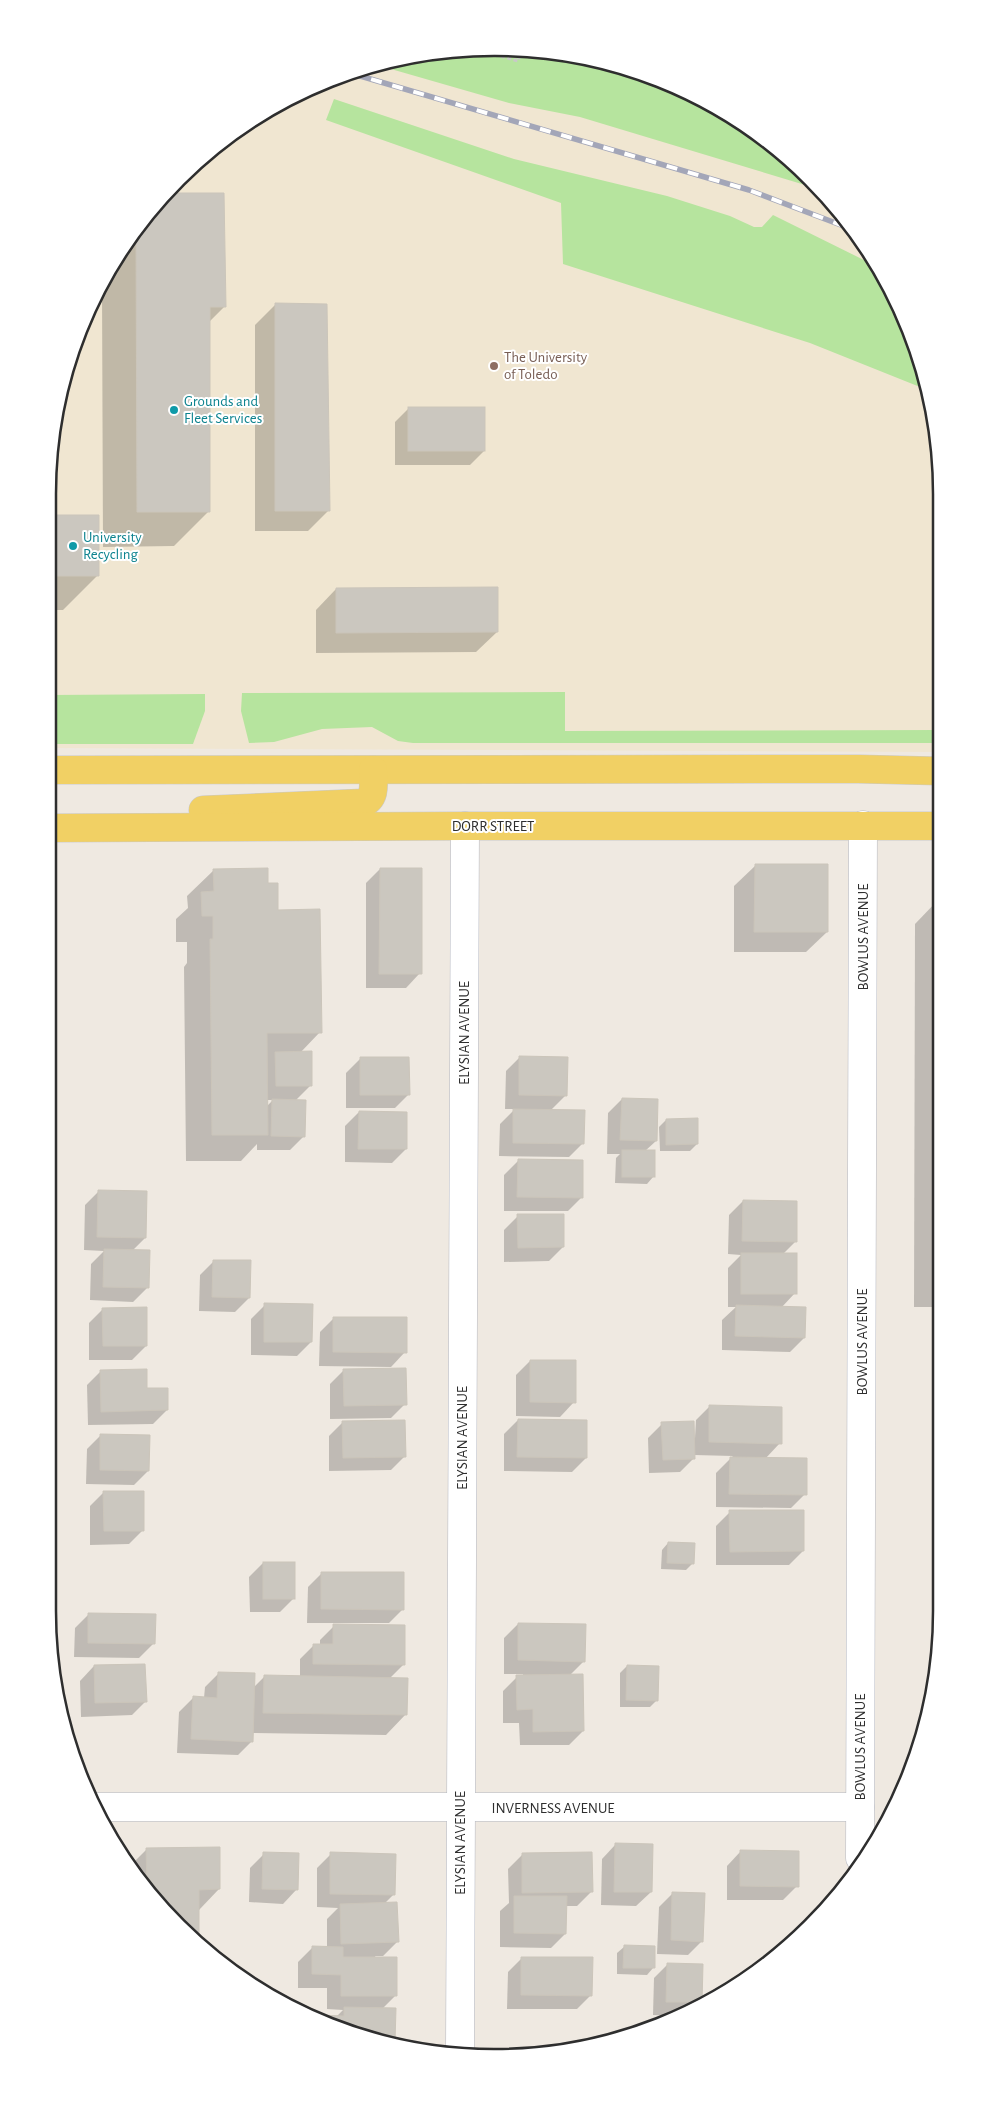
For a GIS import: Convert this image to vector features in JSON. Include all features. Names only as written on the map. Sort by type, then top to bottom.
[{"type":"main road","points":[[56,770],[859,769],[933,771]]},
{"type":"main road","points":[[56,826],[220,808],[363,803],[372,796],[373,770]]},
{"type":"main road","name":"DORR STREET","points":[[56,827],[933,826]]},
{"type":"street","name":"BOWLUS AVENUE","points":[[860,1852],[864,825]]},
{"type":"street","name":"ELYSIAN AVENUE","points":[[460,2047],[465,826]]},
{"type":"street","name":"INVERNESS AVENUE","points":[[103,1807],[860,1807]]},
{"type":"path","points":[[501,56],[518,61],[519,57]]},
{"type":"shaded area","name":"The University of Toledo","points":[[466,57],[523,57],[552,60],[608,71],[635,80],[688,101],[714,115],[738,130],[783,165],[824,206],[842,228],[859,251],[888,301],[909,354],[918,381],[924,409],[932,466],[933,752],[56,748],[56,494],[60,437],[71,381],[80,354],[101,301],[115,275],[130,251],[165,206],[206,165],[228,147],[251,130],[301,101],[381,71],[437,60]]},
{"type":"green space","points":[[494,56],[552,60],[608,71],[662,90],[714,115],[761,147],[804,185],[580,117],[509,103],[391,69],[437,60]]},
{"type":"green space","points":[[334,99],[514,159],[667,196],[730,216],[754,227],[762,227],[773,215],[865,261],[888,301],[909,354],[919,387],[810,343],[563,264],[561,203],[326,120]]},
{"type":"green space","points":[[565,692],[565,731],[933,730],[933,743],[413,743],[398,741],[372,727],[322,729],[274,742],[249,743],[241,711],[242,693]]},
{"type":"green space","points":[[205,694],[205,711],[193,744],[56,744],[56,695]]},
{"type":"building","name":"Grounds and Fleet Services","points":[[177,193],[224,193],[226,307],[210,307],[210,512],[137,512],[136,243]]},
{"type":"building","points":[[275,303],[327,304],[330,511],[275,511]]},
{"type":"building","points":[[408,407],[485,407],[485,451],[408,451]]},
{"type":"building","name":"University Recycling","points":[[56,515],[99,515],[99,576],[56,576]]},
{"type":"building","points":[[498,587],[498,632],[336,633],[336,588]]},
{"type":"building","points":[[755,864],[828,864],[828,932],[754,932]]},
{"type":"building","points":[[268,868],[268,883],[278,883],[278,910],[320,909],[322,1033],[267,1033],[268,1135],[212,1135],[210,939],[213,939],[213,916],[202,916],[201,892],[214,891],[213,869]]},
{"type":"building","points":[[380,868],[422,868],[422,974],[379,974]]},
{"type":"building","points":[[312,1051],[312,1086],[276,1086],[275,1052]]},
{"type":"building","points":[[519,1056],[568,1057],[567,1096],[519,1095]]},
{"type":"building","points":[[360,1057],[409,1057],[410,1095],[360,1095]]},
{"type":"building","points":[[622,1098],[658,1099],[657,1141],[620,1140]]},
{"type":"building","points":[[272,1099],[306,1100],[305,1137],[271,1136]]},
{"type":"building","points":[[513,1109],[585,1110],[584,1144],[513,1143]]},
{"type":"building","points":[[359,1111],[407,1112],[407,1149],[358,1149]]},
{"type":"building","points":[[698,1118],[698,1144],[666,1145],[666,1119]]},
{"type":"building","points":[[622,1150],[655,1150],[655,1177],[622,1177]]},
{"type":"building","points":[[518,1159],[583,1160],[583,1198],[517,1197]]},
{"type":"building","points":[[98,1190],[147,1191],[146,1238],[97,1237]]},
{"type":"building","points":[[743,1200],[797,1201],[797,1242],[742,1241]]},
{"type":"building","points":[[517,1214],[564,1214],[564,1247],[518,1248]]},
{"type":"building","points":[[104,1249],[150,1250],[149,1288],[103,1287]]},
{"type":"building","points":[[741,1253],[797,1253],[797,1294],[741,1294]]},
{"type":"building","points":[[213,1260],[251,1260],[250,1298],[212,1297]]},
{"type":"building","points":[[264,1303],[313,1304],[312,1342],[264,1342]]},
{"type":"building","points":[[736,1305],[806,1307],[805,1338],[735,1336]]},
{"type":"building","points":[[147,1307],[147,1346],[103,1346],[102,1308]]},
{"type":"building","points":[[333,1317],[407,1317],[407,1353],[333,1352]]},
{"type":"building","points":[[530,1360],[576,1360],[576,1403],[530,1402]]},
{"type":"building","points":[[406,1368],[407,1405],[344,1406],[343,1369]]},
{"type":"building","points":[[147,1369],[147,1388],[168,1388],[168,1410],[101,1412],[100,1370]]},
{"type":"building","points":[[709,1405],[782,1407],[782,1444],[709,1442]]},
{"type":"building","points":[[518,1419],[587,1420],[587,1458],[517,1457]]},
{"type":"building","points":[[405,1420],[406,1457],[343,1458],[342,1421]]},
{"type":"building","points":[[694,1421],[695,1459],[663,1460],[661,1422]]},
{"type":"building","points":[[100,1434],[150,1435],[149,1471],[100,1470]]},
{"type":"building","points":[[730,1457],[807,1458],[807,1495],[729,1494]]},
{"type":"building","points":[[103,1491],[144,1491],[144,1531],[104,1531]]},
{"type":"building","points":[[729,1510],[804,1510],[804,1551],[730,1552]]},
{"type":"building","points":[[668,1542],[695,1543],[694,1564],[667,1563]]},
{"type":"building","points":[[263,1562],[295,1562],[295,1599],[263,1599]]},
{"type":"building","points":[[321,1572],[404,1572],[404,1610],[321,1609]]},
{"type":"building","points":[[88,1613],[156,1614],[155,1644],[88,1643]]},
{"type":"building","points":[[518,1623],[586,1624],[585,1662],[518,1660]]},
{"type":"building","points":[[333,1624],[405,1625],[405,1665],[313,1664],[313,1644],[333,1644]]},
{"type":"building","points":[[145,1664],[147,1702],[95,1703],[94,1665]]},
{"type":"building","points":[[627,1665],[659,1666],[658,1701],[626,1700]]},
{"type":"building","points":[[218,1672],[255,1673],[253,1742],[191,1739],[193,1696],[217,1698]]},
{"type":"building","points":[[583,1674],[584,1731],[533,1732],[533,1709],[517,1710],[516,1675]]},
{"type":"building","points":[[264,1675],[408,1678],[407,1715],[263,1713]]},
{"type":"building","points":[[615,1843],[653,1844],[652,1892],[614,1892]]},
{"type":"building","points":[[220,1847],[220,1889],[199,1890],[199,1933],[165,1899],[147,1877],[146,1848]]},
{"type":"building","points":[[740,1850],[799,1851],[799,1887],[740,1886]]},
{"type":"building","points":[[263,1852],[299,1853],[298,1890],[262,1889]]},
{"type":"building","points":[[330,1852],[396,1854],[395,1895],[330,1894]]},
{"type":"building","points":[[592,1852],[593,1892],[522,1893],[522,1853]]},
{"type":"building","points":[[672,1892],[705,1893],[703,1942],[671,1940]]},
{"type":"building","points":[[514,1896],[567,1896],[566,1934],[514,1933]]},
{"type":"building","points":[[397,1902],[399,1942],[341,1944],[340,1904]]},
{"type":"building","points":[[624,1945],[655,1946],[655,1968],[623,1968]]},
{"type":"building","points":[[312,1946],[343,1947],[343,1957],[397,1957],[397,1996],[341,1996],[341,1975],[312,1974]]},
{"type":"building","points":[[521,1957],[593,1957],[592,1996],[521,1995]]},
{"type":"building","points":[[667,1963],[703,1964],[702,1996],[692,2002],[666,2002]]},
{"type":"building","points":[[344,2007],[396,2008],[395,2037],[328,2015],[344,2016]]},
{"type":"railway","points":[[363,77],[749,190],[839,224]]},
{"type":"place","name":"The University of Toledo","points":[[494,366]]},
{"type":"place","name":"Grounds and Fleet Services","points":[[174,410]]},
{"type":"place","name":"University Recycling","points":[[73,546]]}]
